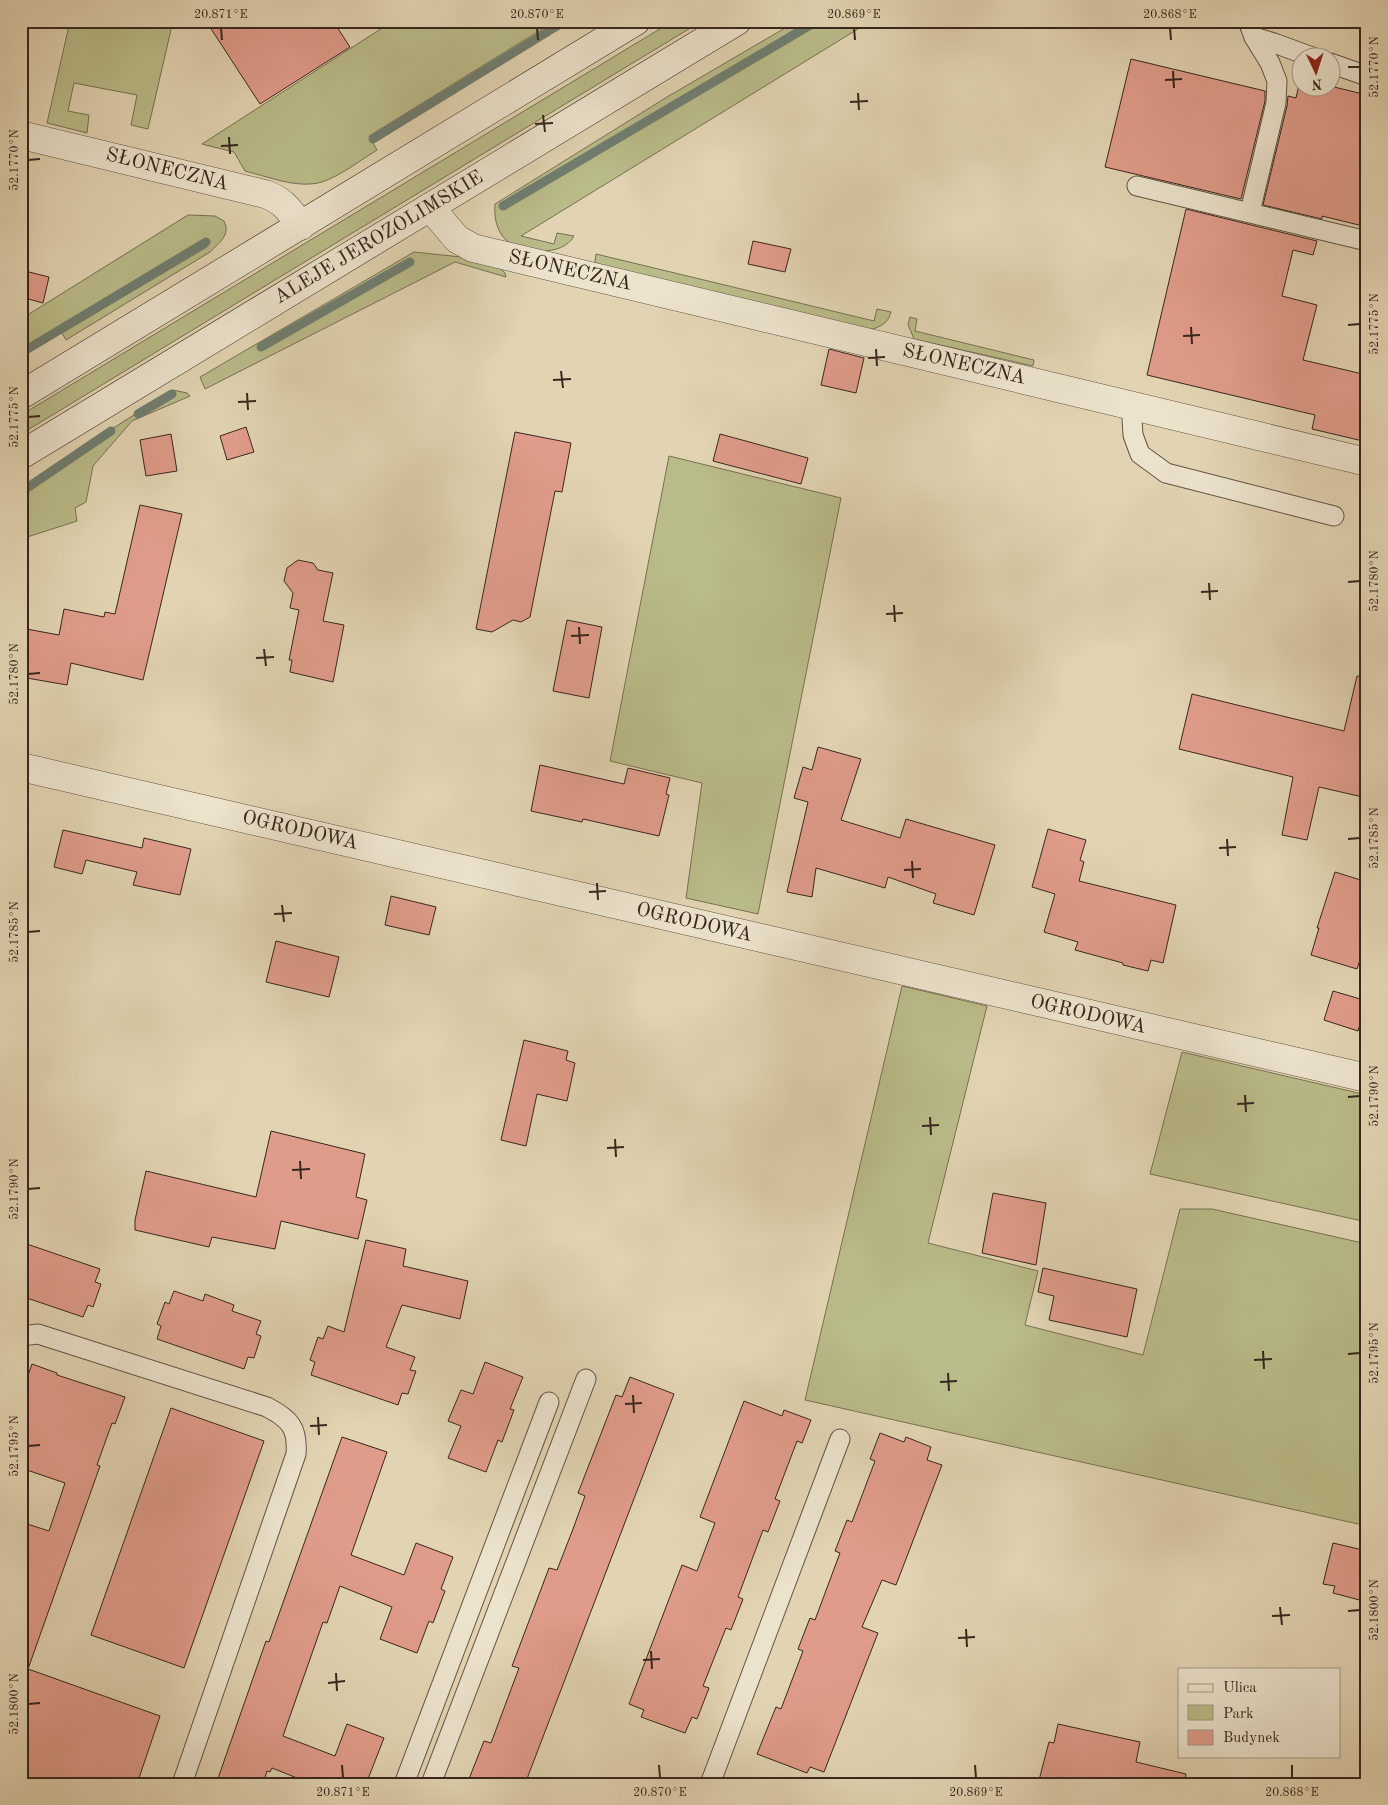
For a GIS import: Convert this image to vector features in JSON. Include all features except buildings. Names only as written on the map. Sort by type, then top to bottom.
[{"type":"street","points":[[21,395],[636,21]]},
{"type":"street","name":"ALEJE JEROZOLIMSKIE","points":[[21,456],[737,21]]},
{"type":"street","name":"SŁONECZNA","points":[[21,135],[265,194],[278,199],[287,207],[301,226]]},
{"type":"street","name":"SŁONECZNA","points":[[430,207],[457,239],[473,248],[1367,462]]},
{"type":"street","name":"OGRODOWA","points":[[21,767],[1367,1078]]},
{"type":"lane","points":[[1251,29],[1274,43],[1290,49]]},
{"type":"lane","points":[[1250,212],[1276,103],[1277,81],[1270,62],[1251,29]]},
{"type":"lane","points":[[1340,67],[1367,76]]},
{"type":"lane","points":[[1137,186],[1367,241]]},
{"type":"lane","points":[[1135,406],[1132,418],[1133,435],[1140,454],[1166,473],[1334,516]]},
{"type":"lane","points":[[21,1336],[38,1334],[267,1407],[282,1414],[292,1425],[298,1439],[296,1454],[182,1784]]},
{"type":"lane","points":[[431,1784],[586,1379]]},
{"type":"lane","points":[[404,1784],[549,1402]]},
{"type":"lane","points":[[710,1784],[840,1439]]},
{"type":"green space","points":[[70,21],[173,21],[148,129],[131,125],[137,95],[74,83],[68,111],[89,115],[87,133],[47,123]]},
{"type":"green space","points":[[393,21],[555,21],[369,136],[377,150],[343,172],[322,182],[313,184],[293,183],[245,171],[234,152],[202,144]]},
{"type":"green space","points":[[673,21],[702,21],[21,434],[21,415]]},
{"type":"green space","points":[[797,21],[871,21],[521,236],[554,244],[557,233],[574,236],[569,243],[552,250],[531,250],[513,245],[500,232],[496,223],[495,204],[667,97]]},
{"type":"green space","points":[[188,215],[215,216],[224,221],[226,226],[225,235],[210,252],[66,340],[62,333],[207,247],[202,240],[21,349],[21,319]]},
{"type":"green space","points":[[414,252],[461,257],[500,268],[506,277],[455,262],[205,389],[200,377]]},
{"type":"green space","points":[[596,254],[874,321],[877,309],[891,312],[883,324],[869,330],[598,265],[595,262]]},
{"type":"green space","points":[[910,317],[917,319],[915,331],[1034,360],[1033,366],[914,339],[908,325]]},
{"type":"green space","points":[[173,390],[187,393],[190,396],[132,421],[93,466],[86,502],[75,508],[77,521],[21,539],[21,487]]},
{"type":"green space","points":[[669,456],[841,498],[758,914],[686,898],[702,783],[610,761]]},
{"type":"green space","points":[[902,986],[987,1006],[928,1243],[1038,1271],[1025,1325],[1143,1355],[1180,1209],[1212,1209],[1367,1244],[1367,1526],[805,1400]]},
{"type":"green space","points":[[1182,1052],[1367,1095],[1367,1222],[1150,1174]]},
{"type":"waterway","points":[[373,139],[565,21]]},
{"type":"waterway","points":[[503,206],[817,21]]},
{"type":"waterway","points":[[21,353],[206,242]]},
{"type":"waterway","points":[[261,347],[410,262]]},
{"type":"waterway","points":[[138,414],[172,394]]},
{"type":"waterway","points":[[21,492],[111,431]]}]
